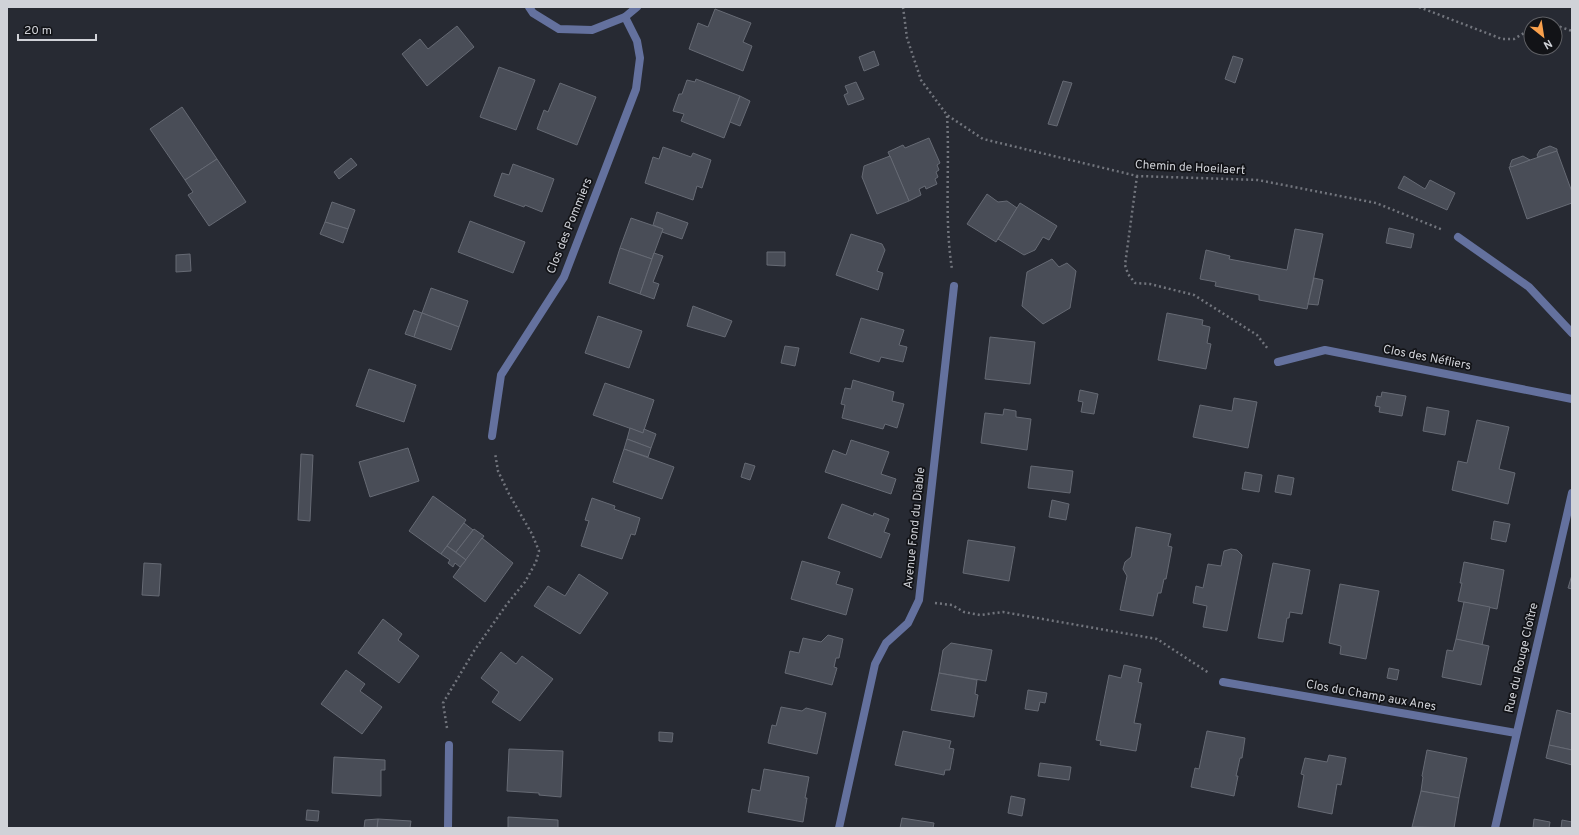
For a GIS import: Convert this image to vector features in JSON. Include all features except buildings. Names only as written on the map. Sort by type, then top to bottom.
[{"type":"street","points":[[529,7],[533,12],[559,29],[592,30],[625,17],[637,7]]},
{"type":"street","name":"Clos des Pommiers","points":[[492,436],[501,375],[564,277],[636,89],[640,58],[637,42],[625,17]]},
{"type":"street","points":[[1458,237],[1529,287],[1572,334]]},
{"type":"street","name":"Avenue Fond du Diable","points":[[838,828],[875,664],[886,643],[908,623],[919,600],[954,286]]},
{"type":"street","name":"Clos des Néfliers","points":[[1278,362],[1324,350],[1572,399]]},
{"type":"street","name":"Rue du Rouge Cloître","points":[[1495,828],[1572,493]]},
{"type":"street","name":"Clos du Champ aux Anes","points":[[1222,682],[1516,733]]},
{"type":"street","points":[[448,828],[449,745]]},
{"type":"path","name":"Chemin de Hoeilaert","points":[[903,7],[907,38],[921,80],[947,115],[983,138],[1137,176],[1258,180],[1376,203],[1458,237]]},
{"type":"path","points":[[1419,7],[1502,39],[1514,39],[1523,34]]},
{"type":"path","points":[[947,115],[949,144],[948,246],[954,286]]},
{"type":"path","points":[[1137,176],[1125,266],[1128,274],[1135,283],[1150,284],[1194,295],[1257,335],[1278,362]]},
{"type":"path","points":[[449,745],[443,702],[474,651],[507,604],[525,582],[536,562],[539,551],[532,534],[509,494],[498,471],[492,436]]},
{"type":"path","points":[[919,600],[952,605],[964,612],[980,615],[1003,612],[1157,639],[1222,682]]}]
